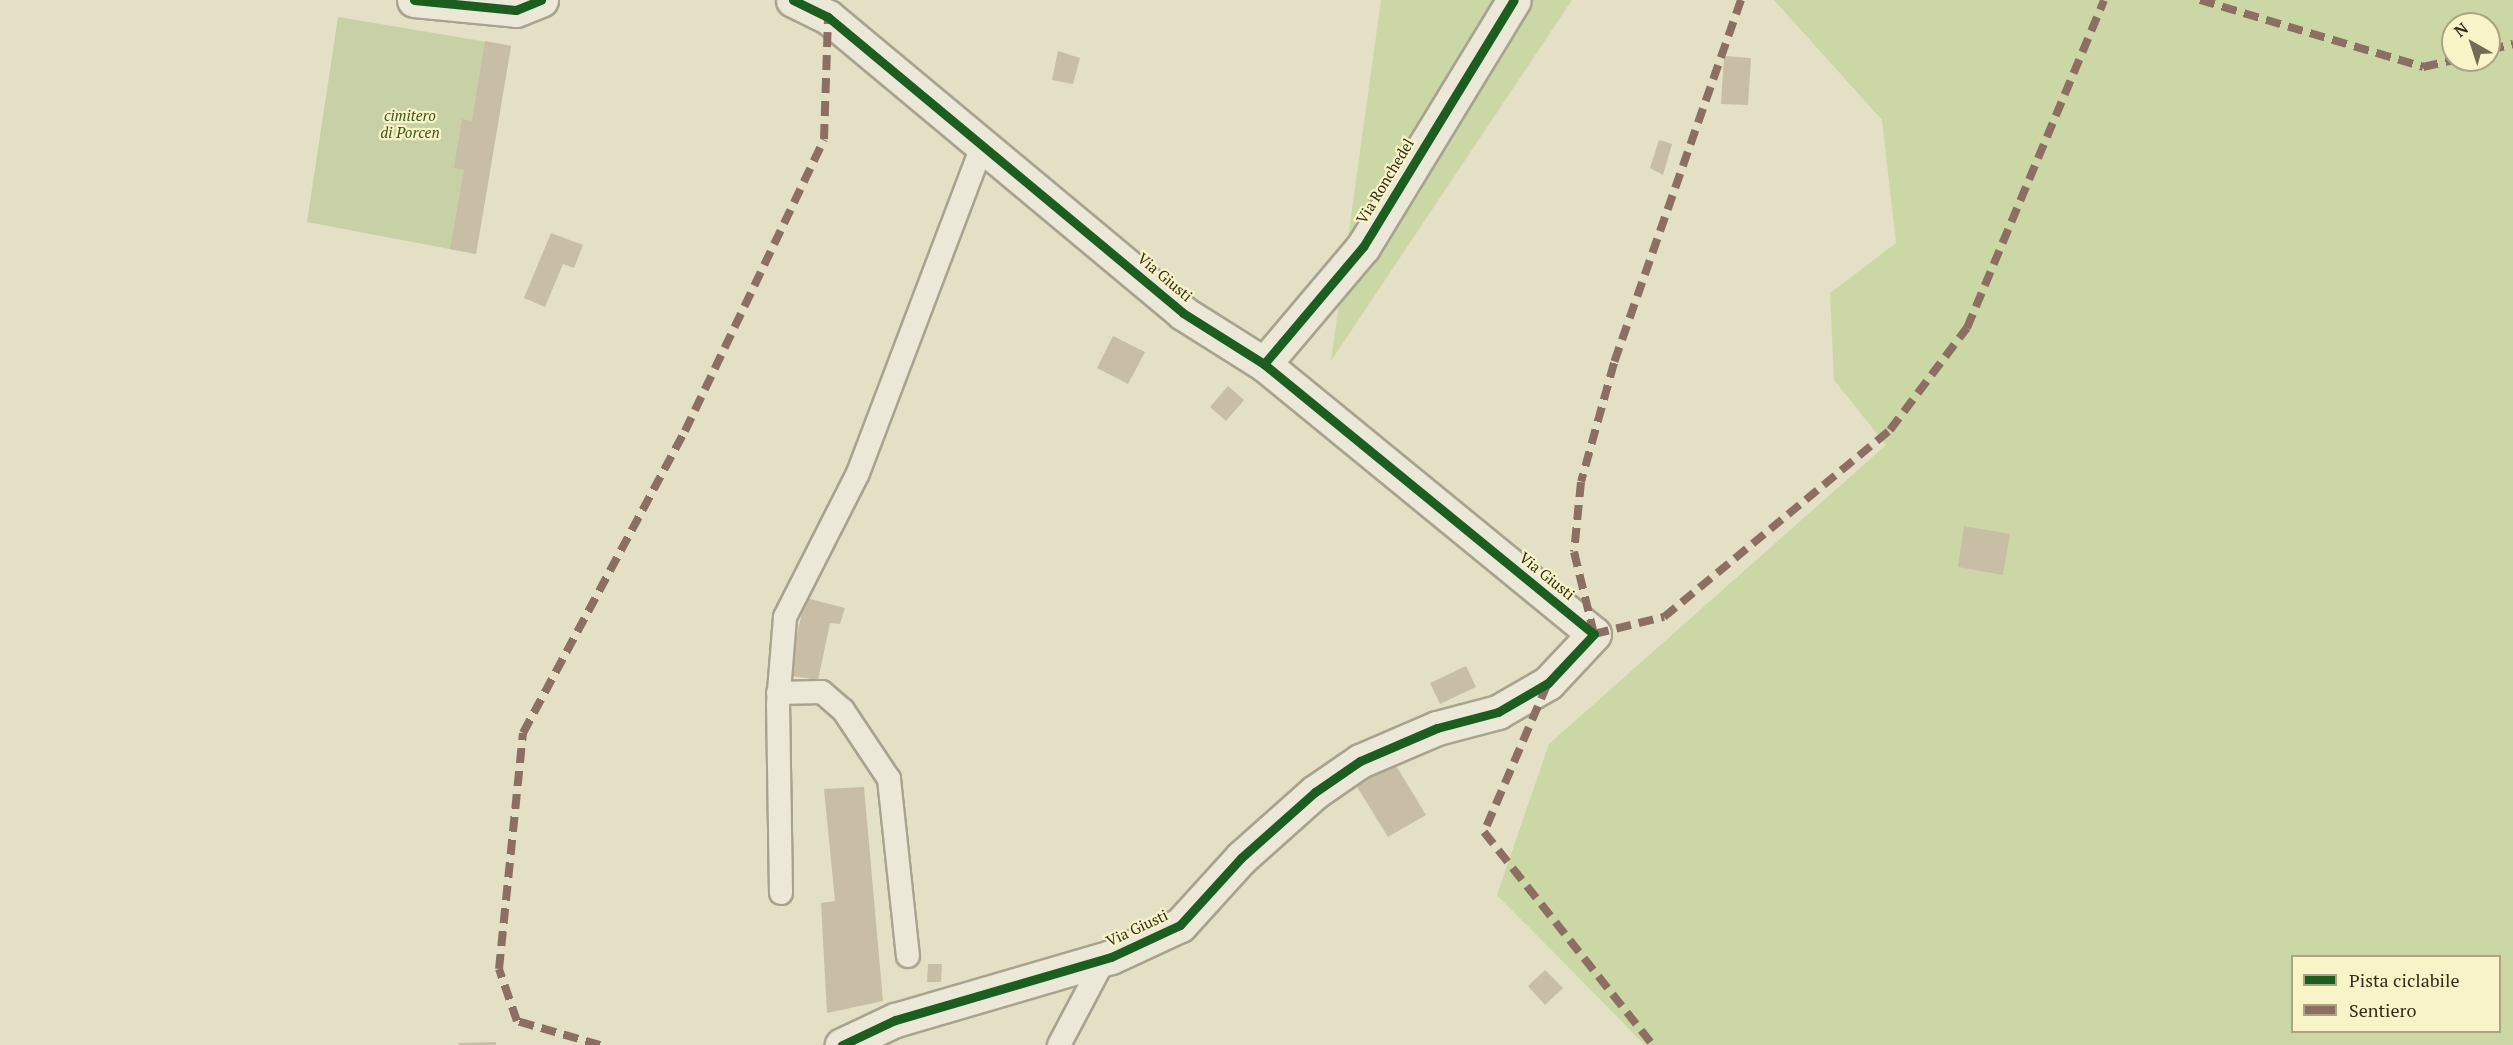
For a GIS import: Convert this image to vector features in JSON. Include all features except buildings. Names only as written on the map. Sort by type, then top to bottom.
[{"type":"street","points":[[414,0],[516,10],[542,0]]},
{"type":"street","name":"Via Giusti","points":[[793,0],[828,16],[1183,313],[1264,364],[1594,634],[1548,683],[1498,712],[1437,728],[1360,761],[1315,792],[1241,858],[1180,925],[1104,960],[895,1020],[842,1045]]},
{"type":"street","name":"Via Ronchedel","points":[[1264,364],[1363,247],[1514,0]]},
{"type":"lane","points":[[781,893],[778,693],[785,617],[858,473],[983,144]]},
{"type":"lane","points":[[778,693],[822,692],[843,710],[890,778],[908,956]]},
{"type":"lane","points":[[1059,1045],[1104,960]]},
{"type":"green space","points":[[1381,0],[1572,0],[1331,361]]},
{"type":"green space","points":[[1774,0],[2513,0],[2513,1045],[1645,1045],[1497,895],[1549,744],[1886,445],[1834,380],[1830,293],[1896,243],[1882,120]]},
{"type":"green space","name":"cimitero di Porcen","points":[[338,17],[511,46],[476,254],[307,222]]},
{"type":"marked path","points":[[1741,0],[1614,363],[1581,482],[1574,552],[1594,634],[1664,617],[1890,430],[1967,328],[2104,0]]},
{"type":"marked path","points":[[2200,0],[2423,67],[2441,63]]},
{"type":"marked path","points":[[600,1045],[517,1021],[499,969],[523,733],[685,431],[824,139],[828,17]]},
{"type":"marked path","points":[[2501,47],[2513,44]]},
{"type":"marked path","points":[[1547,685],[1484,832],[1653,1045]]},
{"type":"cycle path","points":[[414,0],[516,10],[541,0]]},
{"type":"cycle path","points":[[793,0],[828,17],[1183,313],[1264,364],[1594,634],[1548,683],[1498,712],[1437,728],[1360,761],[1315,792],[1241,858],[1180,925],[1111,957],[895,1020],[842,1045]]},
{"type":"cycle path","points":[[1264,364],[1363,247],[1514,0]]}]
